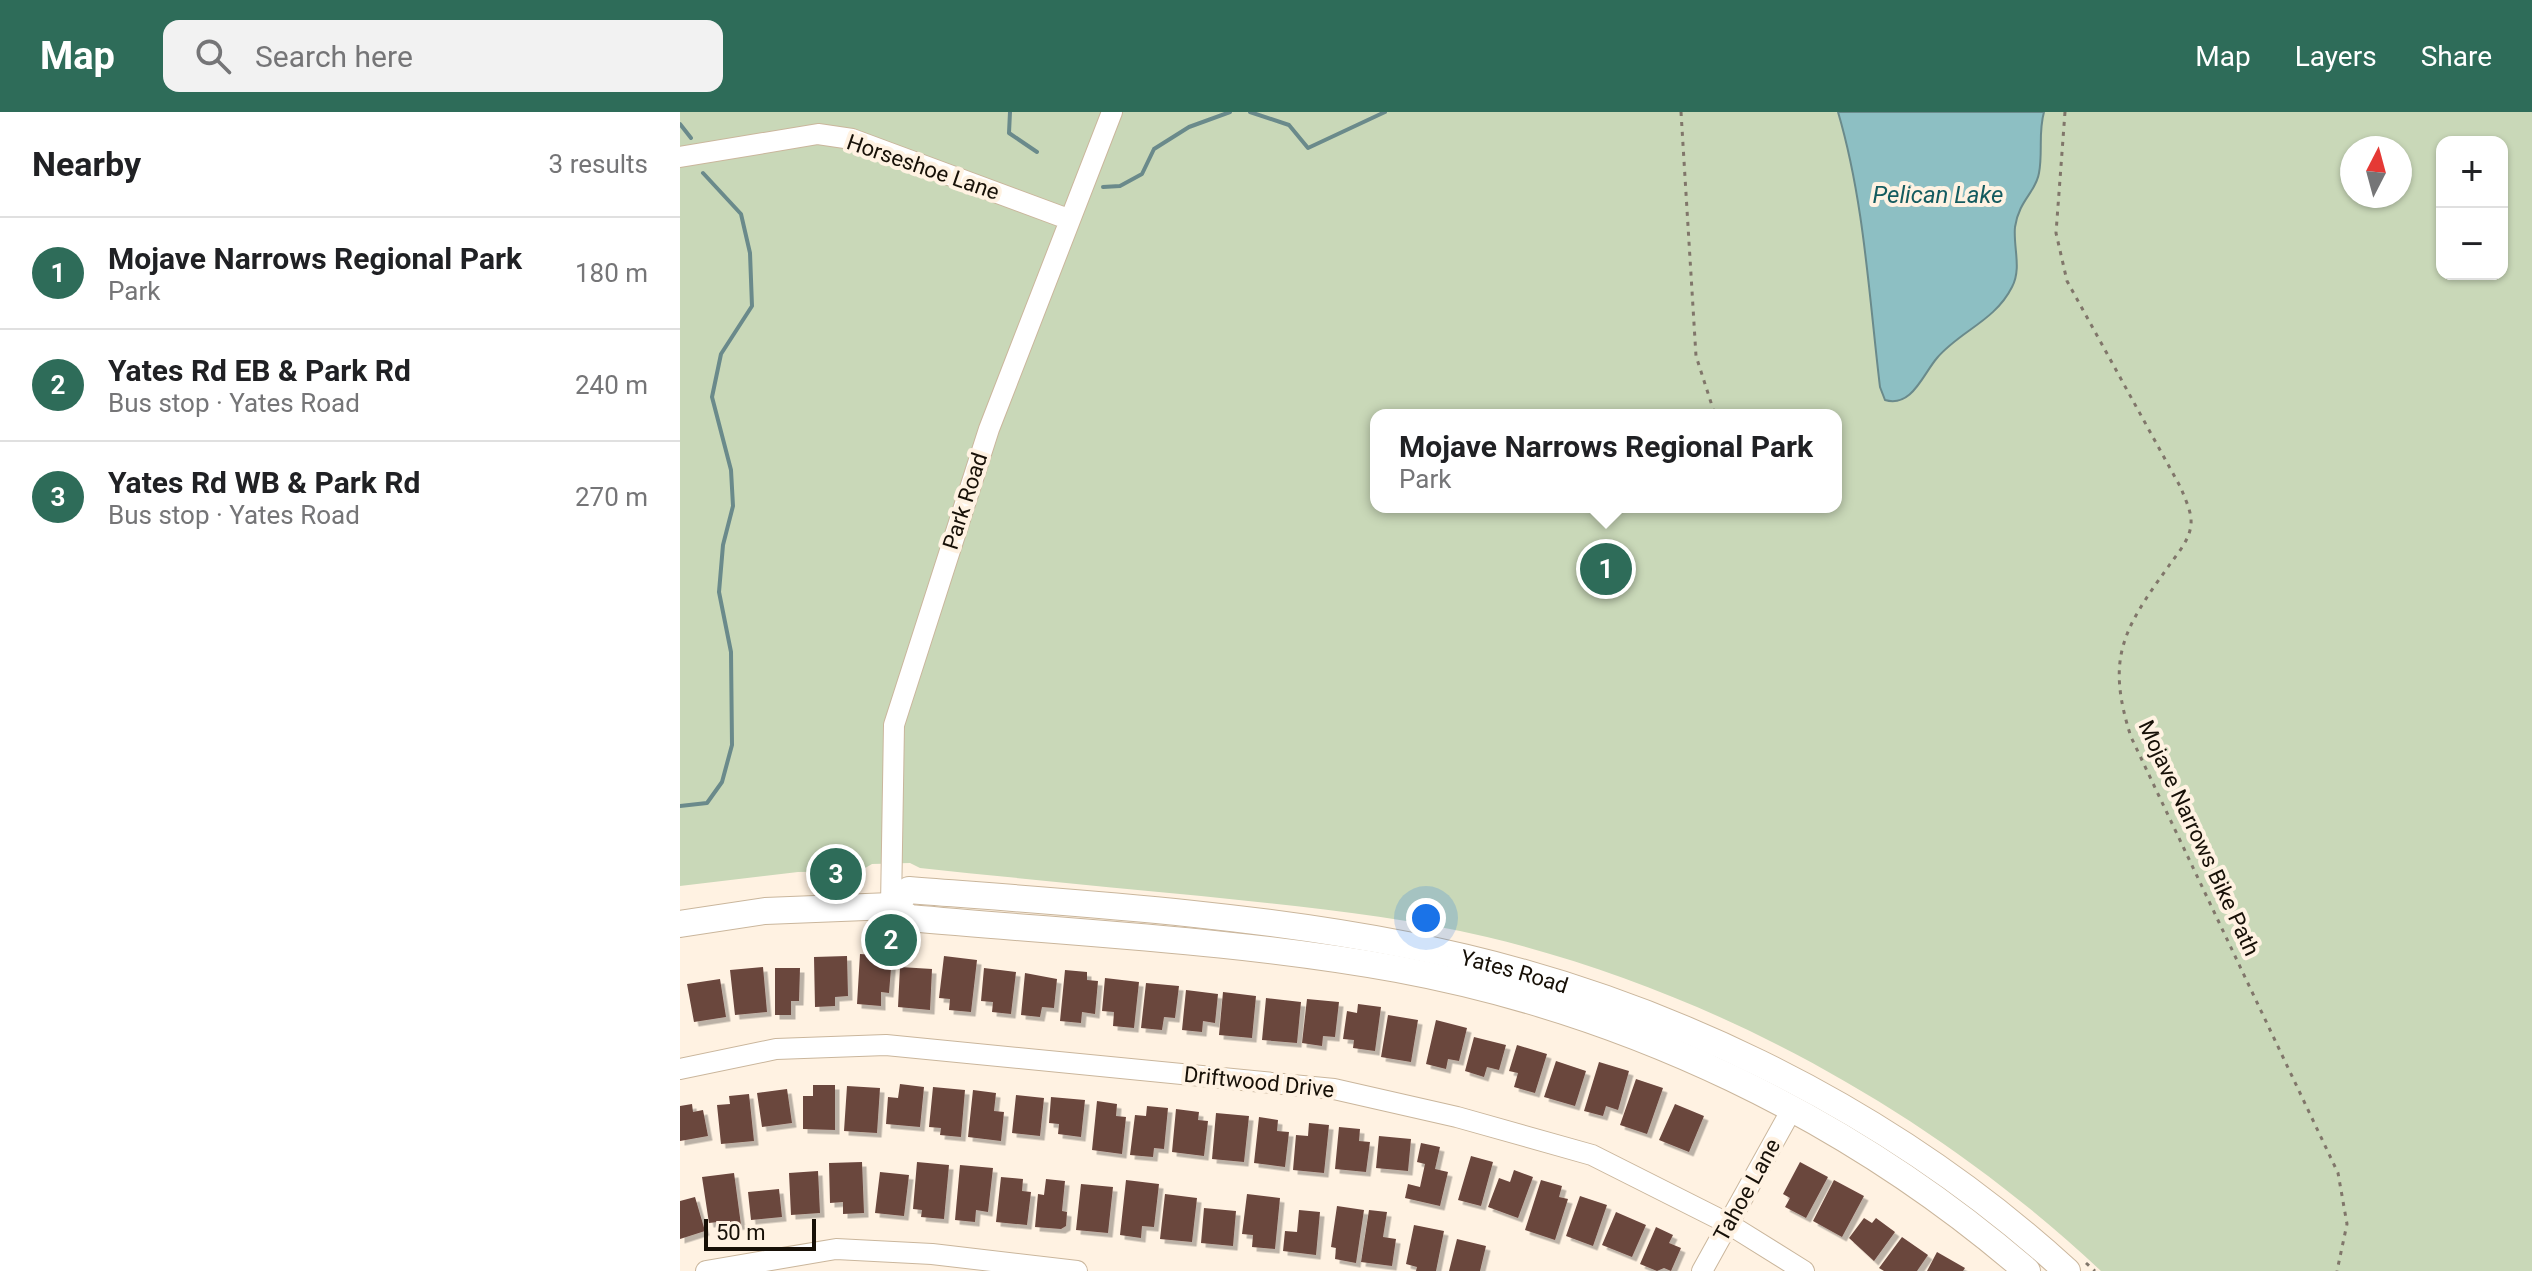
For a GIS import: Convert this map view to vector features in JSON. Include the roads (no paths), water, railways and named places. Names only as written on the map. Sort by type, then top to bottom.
[{"type":"main road","name":"Yates Road","points":[[891,906],[909,890],[1152,912],[1393,943],[1561,983],[1643,1011],[1783,1075],[1877,1129],[1979,1197],[2067,1271]]},
{"type":"main road","name":"Yates Road","points":[[680,924],[765,911],[891,906],[910,918],[1284,953],[1439,978],[1536,1003],[1632,1035],[1703,1064],[1792,1109],[1885,1163],[1968,1222],[2027,1271]]},
{"type":"street","name":"Park Road","points":[[891,906],[894,725],[989,429],[1112,112]]},
{"type":"street","name":"Horseshoe Lane","points":[[680,157],[818,134],[852,139],[1068,219]]},
{"type":"street","name":"Driftwood Drive","points":[[680,1069],[776,1049],[886,1045],[1334,1089],[1457,1117],[1592,1155],[1727,1223],[1804,1271]]},
{"type":"street","name":"Tahoe Lane","points":[[1702,1271],[1792,1109]]},
{"type":"street","points":[[706,1271],[836,1249],[932,1254],[1077,1271]]},
{"type":"water","name":"Pelican Lake","points":[[1838,112],[2044,112],[2039,173],[2015,227],[2017,265],[2012,287],[1996,309],[1937,358],[1910,394],[1894,401],[1885,400],[1880,387],[1860,214]]},
{"type":"waterway","points":[[1010,112],[1009,133],[1037,152]]},
{"type":"waterway","points":[[1103,187],[1120,186],[1142,174],[1154,149],[1189,127],[1230,112]]},
{"type":"waterway","points":[[1250,112],[1289,125],[1308,148],[1385,112]]},
{"type":"waterway","points":[[680,124],[691,138]]},
{"type":"waterway","points":[[680,806],[707,803],[722,782],[732,745],[731,652],[719,592],[723,545],[733,506],[731,470],[712,397],[721,354],[752,306],[750,253],[741,214],[703,173]]},
{"type":"place","name":"Mojave Narrows Regional Park","points":[[1606,569]]},
{"type":"place","name":"Yates Rd WB & Park Rd","points":[[836,874]]},
{"type":"place","name":"Yates Rd EB & Park Rd","points":[[891,940]]}]
